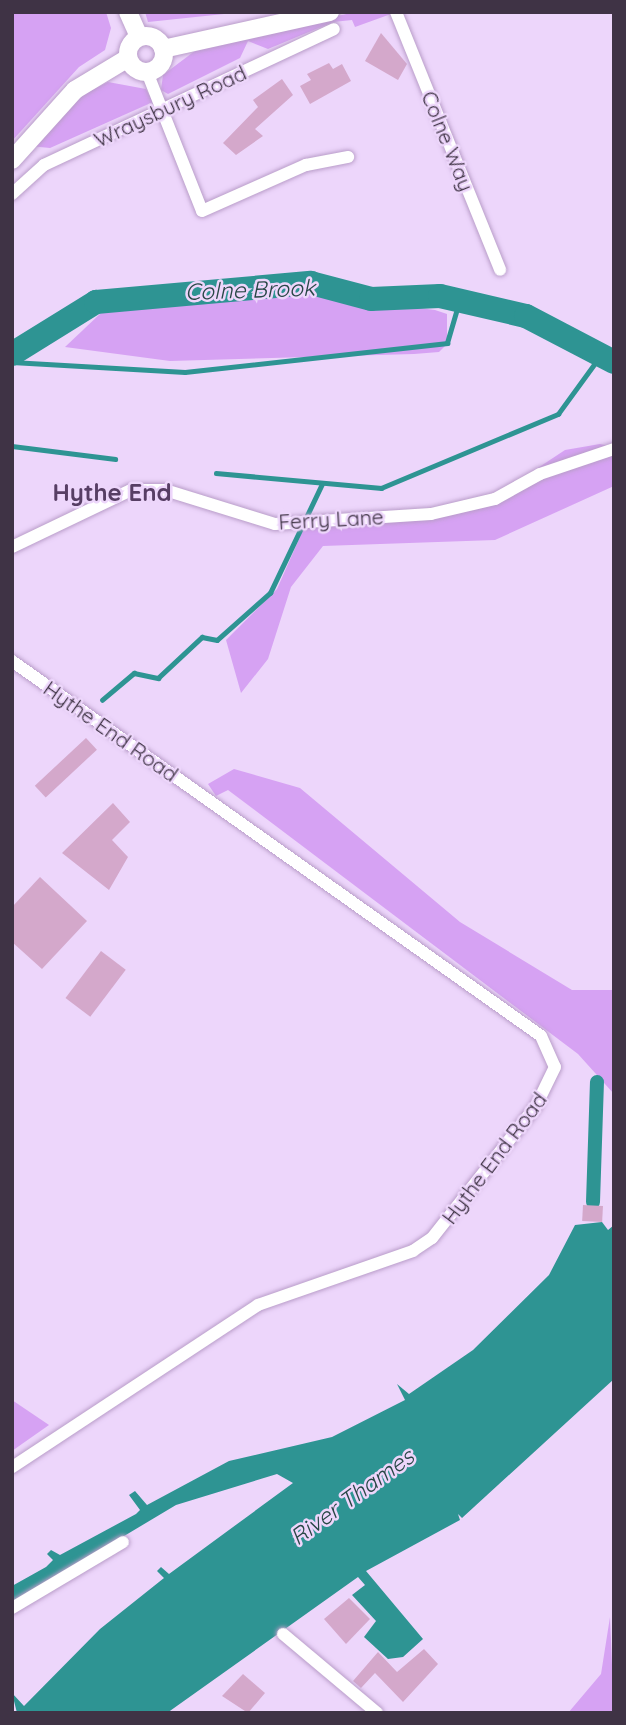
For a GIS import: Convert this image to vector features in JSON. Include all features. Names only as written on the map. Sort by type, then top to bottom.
[{"type":"main road","points":[[128,12],[139,37]]},
{"type":"main road","name":"Wraysbury Road","points":[[163,49],[332,20]]},
{"type":"main road","points":[[128,58],[147,72],[162,62],[163,49],[152,37],[139,37]]},
{"type":"main road","points":[[12,160],[75,90],[128,58],[139,37]]},
{"type":"street","name":"Colne Way","points":[[396,12],[500,270]]},
{"type":"street","name":"Wraysbury Road","points":[[12,194],[44,165],[161,111],[332,20]]},
{"type":"street","points":[[147,72],[202,211],[306,165],[348,157]]},
{"type":"street","name":"Ferry Lane","points":[[12,547],[131,490],[165,490],[275,524],[431,514],[495,499],[540,474],[614,449]]},
{"type":"street","name":"Hythe End Road","points":[[12,661],[541,1036],[555,1067],[536,1106],[432,1238],[414,1251],[258,1305],[12,1467]]},
{"type":"street","points":[[12,1608],[123,1542]]},
{"type":"street","points":[[283,1634],[377,1713]]},
{"type":"shaded area","points":[[12,12],[106,12],[111,28],[105,50],[79,67],[12,141]]},
{"type":"shaded area","points":[[145,12],[243,12],[148,22]]},
{"type":"shaded area","points":[[356,12],[391,14],[355,27],[352,20],[333,22],[268,49],[248,41],[240,58],[168,94],[161,90],[163,75],[204,44]]},
{"type":"shaded area","points":[[108,82],[146,89],[153,102],[50,148],[30,146],[72,100]]},
{"type":"shaded area","points":[[265,288],[435,310],[447,314],[447,344],[439,352],[414,354],[170,361],[65,347],[102,312],[129,299]]},
{"type":"shaded area","points":[[600,444],[614,447],[614,486],[495,540],[323,546],[291,587],[268,659],[241,693],[226,640],[277,589],[307,521],[348,513],[418,513],[494,497],[565,450]]},
{"type":"shaded area","points":[[234,769],[300,788],[460,922],[572,990],[614,990],[614,1094],[578,1054],[228,790],[216,796],[208,784]]},
{"type":"shaded area","points":[[12,1400],[49,1425],[12,1451]]},
{"type":"shaded area","points":[[610,1617],[614,1713],[568,1713],[601,1674]]},
{"type":"water","name":"River Thames","points":[[602,1222],[608,1230],[614,1225],[614,1379],[462,1518],[458,1514],[460,1520],[366,1571],[423,1639],[403,1657],[388,1659],[364,1637],[376,1621],[352,1595],[365,1585],[358,1577],[167,1713],[17,1713],[12,1693],[24,1706],[100,1629],[164,1578],[157,1571],[161,1567],[169,1574],[293,1483],[277,1474],[176,1505],[12,1603],[12,1586],[46,1567],[53,1560],[47,1554],[51,1550],[60,1555],[136,1514],[140,1510],[129,1495],[135,1491],[147,1505],[229,1461],[332,1437],[405,1400],[397,1384],[409,1394],[473,1350],[549,1275],[575,1225]]},
{"type":"building","points":[[381,33],[407,64],[398,80],[365,61]]},
{"type":"building","points":[[329,63],[333,69],[342,64],[351,81],[310,104],[300,86],[311,80],[307,74]]},
{"type":"building","points":[[282,79],[293,95],[255,129],[263,136],[236,155],[223,143],[258,107],[253,100]]},
{"type":"building","points":[[86,738],[97,750],[46,797],[35,786]]},
{"type":"building","points":[[113,803],[130,822],[112,840],[128,857],[109,890],[62,853]]},
{"type":"building","points":[[40,877],[87,921],[42,969],[12,942],[12,907]]},
{"type":"building","points":[[101,951],[126,970],[90,1017],[65,998]]},
{"type":"building","points":[[583,1205],[603,1206],[602,1222],[582,1221]]},
{"type":"building","points":[[349,1598],[370,1619],[346,1644],[324,1619]]},
{"type":"building","points":[[424,1649],[438,1664],[403,1702],[375,1673],[361,1688],[353,1681],[378,1652],[397,1672]]},
{"type":"building","points":[[243,1674],[265,1693],[248,1713],[222,1696]]},
{"type":"waterway","name":"Colne Brook","points":[[12,354],[96,302],[311,283],[371,299],[440,296],[526,316],[614,362]]},
{"type":"waterway","points":[[12,362],[185,372],[447,343],[459,302]]},
{"type":"waterway","points":[[216,473],[381,488],[558,414],[598,359]]},
{"type":"waterway","points":[[12,446],[115,459]]},
{"type":"waterway","points":[[102,700],[134,673],[158,678],[202,637],[217,640],[270,593],[322,484]]},
{"type":"waterway","points":[[593,1202],[597,1082]]},
{"type":"district","name":"Hythe End","points":[[112,493]]}]
